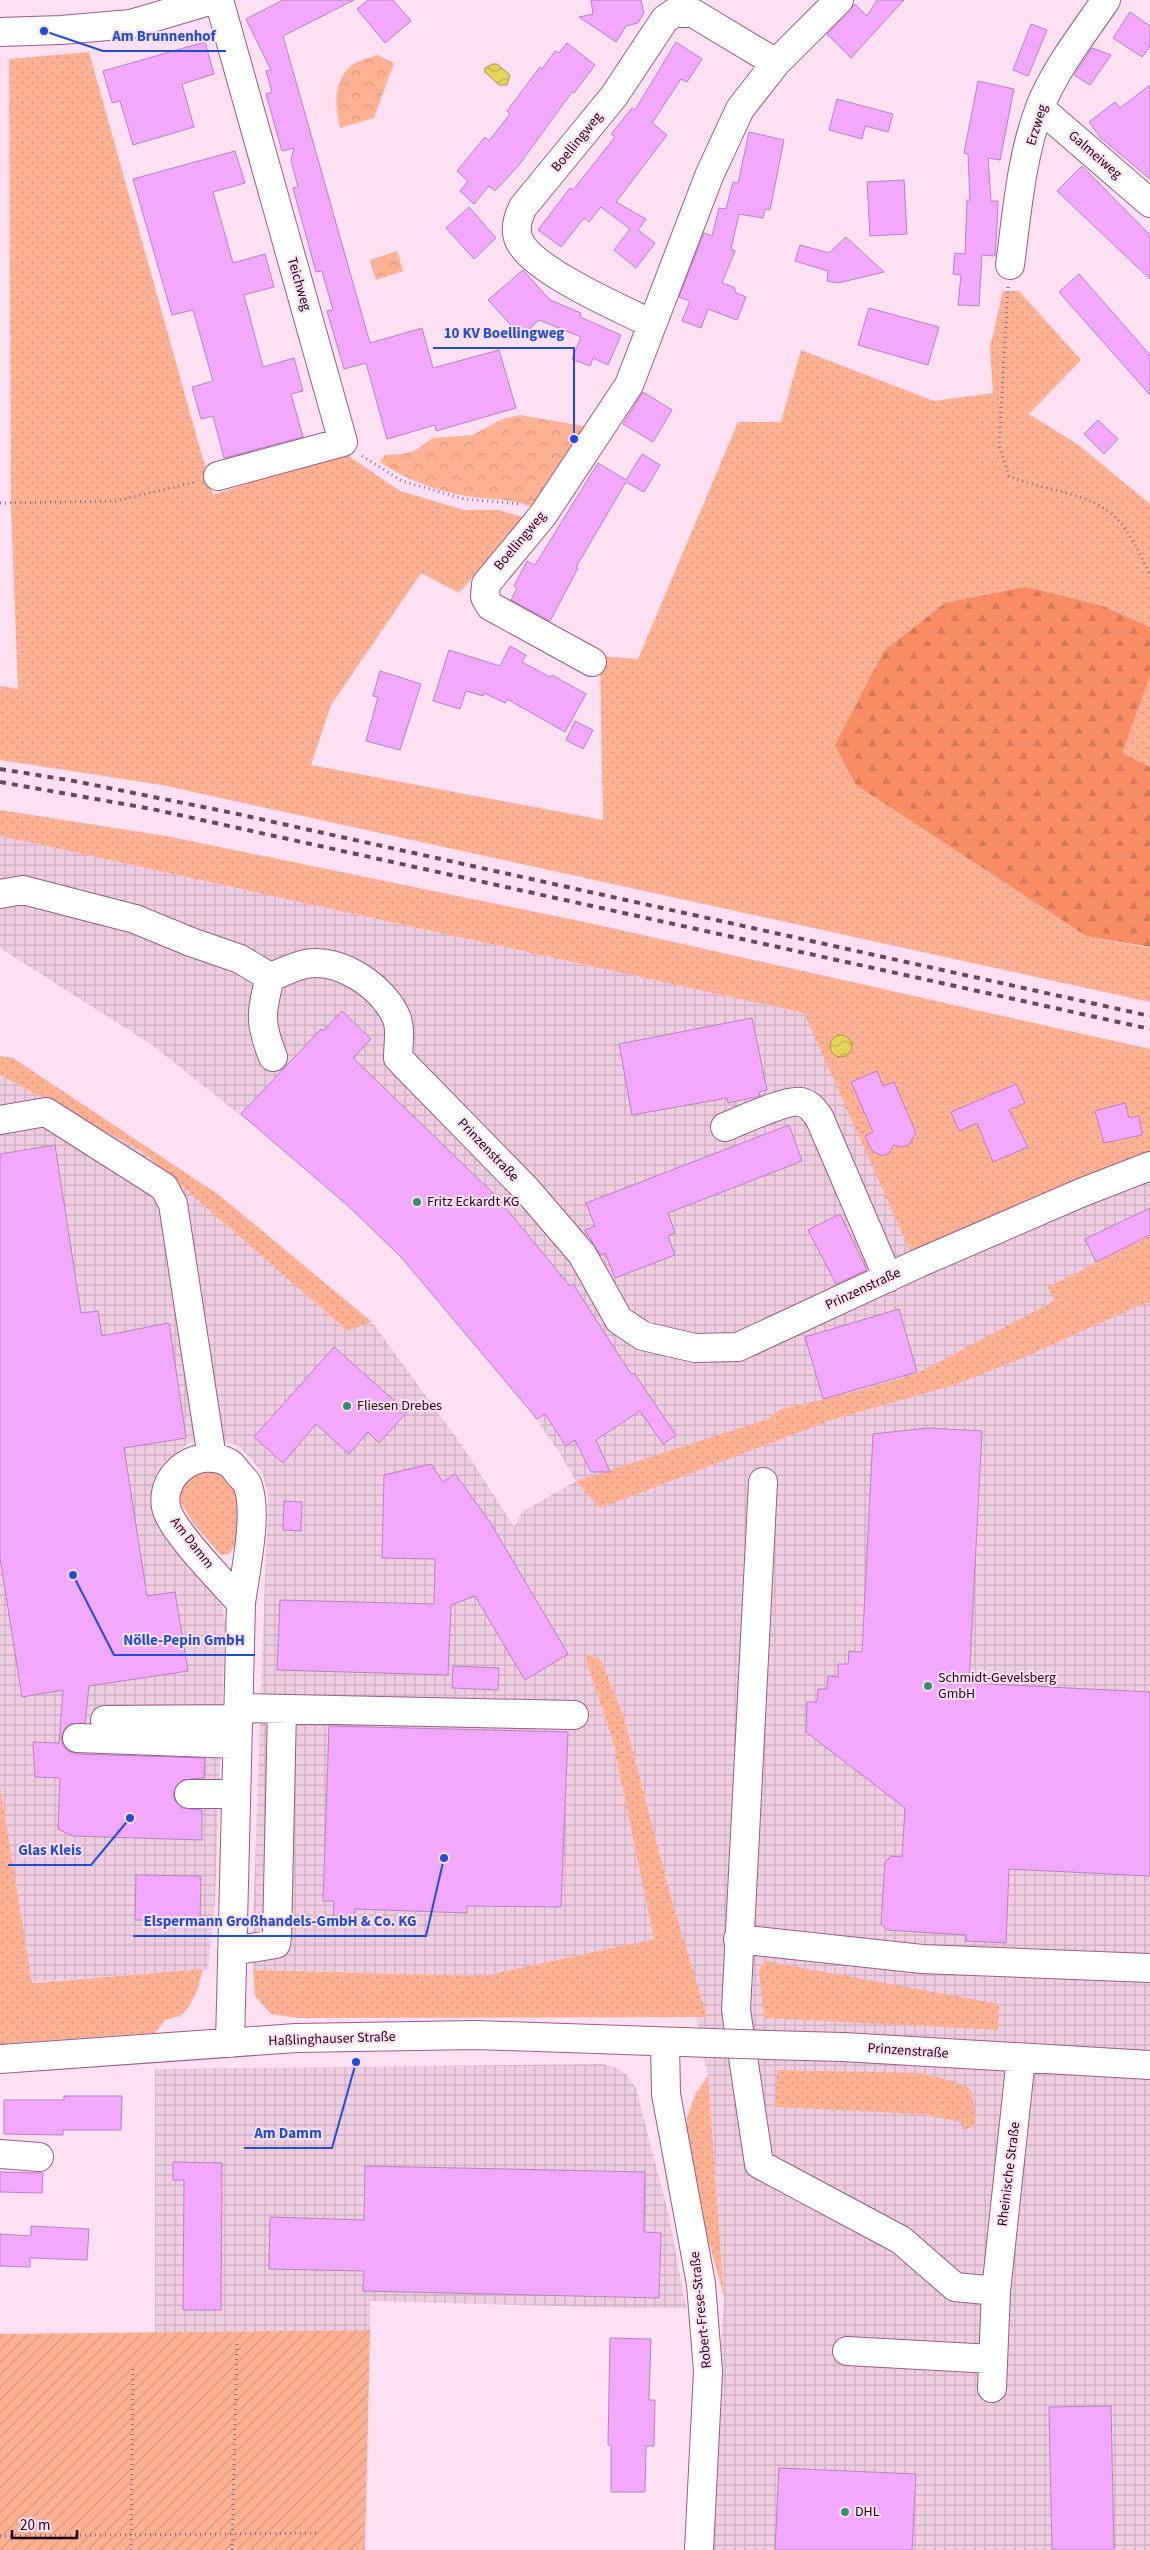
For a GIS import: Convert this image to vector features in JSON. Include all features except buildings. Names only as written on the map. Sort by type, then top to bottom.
[{"type":"street","points":[[0,32],[61,30],[131,24],[212,0]]},
{"type":"street","name":"Teichweg","points":[[218,0],[344,442]]},
{"type":"street","name":"Boellingweg","points":[[592,662],[490,606],[485,597],[486,584],[543,515],[629,385],[709,176],[740,109],[776,63],[839,0]]},
{"type":"street","name":"Erzweg","points":[[1010,266],[1020,191],[1040,108],[1055,77],[1106,0]]},
{"type":"street","name":"Boellingweg","points":[[652,324],[589,293],[531,256],[518,240],[516,228],[522,207],[614,96],[665,19],[674,13],[693,13],[776,63]]},
{"type":"street","name":"Galmeiweg","points":[[1040,108],[1150,203]]},
{"type":"street","points":[[218,476],[344,442]]},
{"type":"street","points":[[0,894],[23,890],[135,919],[190,942],[240,959],[270,977],[262,1006],[263,1032],[273,1057]]},
{"type":"street","name":"Prinzenstraße","points":[[270,977],[307,964],[334,965],[366,982],[388,1002],[398,1021],[398,1058],[526,1190],[582,1254],[619,1320],[644,1336],[695,1348],[738,1347],[1083,1192],[1150,1166]]},
{"type":"street","points":[[725,1127],[788,1103],[800,1102],[811,1107],[819,1117],[888,1278]]},
{"type":"street","points":[[0,1120],[46,1112],[164,1187],[173,1204],[212,1458],[230,1463],[248,1484],[251,1501],[249,1545],[241,1603],[230,2043]]},
{"type":"street","name":"Am Damm","points":[[212,1458],[192,1460],[176,1472],[170,1482],[166,1507],[170,1518],[186,1539],[241,1603]]},
{"type":"street","points":[[763,1482],[738,1939],[736,2010],[760,2164],[901,2240],[955,2287],[996,2291]]},
{"type":"street","points":[[232,1951],[276,1944],[278,1937],[282,1709]]},
{"type":"street","points":[[77,1738],[238,1724],[282,1709],[574,1715]]},
{"type":"street","points":[[105,1720],[238,1724]]},
{"type":"street","points":[[189,1794],[236,1794]]},
{"type":"street","points":[[738,1939],[922,1959],[1150,1968]]},
{"type":"street","name":"Haßlinghauser Straße","points":[[0,2059],[145,2047],[296,2038],[476,2035],[665,2042]]},
{"type":"street","name":"Prinzenstraße","points":[[665,2042],[843,2047],[1150,2065]]},
{"type":"street","name":"Robert-Frese-Straße","points":[[665,2042],[666,2094],[701,2284],[708,2371],[699,2550]]},
{"type":"street","name":"Rheinische Straße","points":[[992,2388],[996,2291],[1022,2058]]},
{"type":"street","points":[[0,2154],[39,2157]]},
{"type":"street","points":[[848,2351],[992,2359]]},
{"type":"path","points":[[1010,266],[999,445],[1009,476],[1022,482],[1089,501],[1115,518],[1136,547],[1150,574]]},
{"type":"path","points":[[344,442],[402,481],[464,499],[518,503],[543,515]]},
{"type":"path","points":[[0,503],[115,501],[218,476]]},
{"type":"path","points":[[232,2550],[237,2340]]},
{"type":"path","points":[[131,2550],[133,2366]]},
{"type":"path","points":[[0,2536],[233,2532],[320,2533]]},
{"type":"shaded area","points":[[0,836],[1150,1089],[1150,2550],[708,2550],[724,2297],[708,2076],[672,1901],[624,1717],[601,1660],[587,1654],[587,1664],[612,1738],[654,1939],[483,1976],[253,1970],[268,1494],[262,1472],[239,1446],[215,1439],[189,1443],[164,1462],[155,1476],[152,1492],[153,1508],[215,1591],[222,1604],[225,1624],[215,1900],[208,1969],[31,1982],[0,1785],[0,1075],[142,1151],[347,1331],[372,1322],[463,1447],[514,1527],[522,1512],[576,1481],[559,1452],[497,1363],[409,1263],[330,1186],[152,1045],[0,948]]},
{"type":"shaded area","points":[[603,2064],[617,2068],[627,2075],[636,2088],[669,2216],[686,2308],[370,2301],[370,2330],[155,2333],[155,2069]]},
{"type":"green space","points":[[89,52],[213,495],[343,452],[400,491],[464,510],[498,510],[526,518],[459,593],[421,573],[331,705],[311,765],[603,820],[600,656],[638,659],[738,422],[781,422],[801,350],[934,401],[993,393],[990,347],[1003,291],[1019,291],[1081,360],[1029,414],[1080,446],[1150,504],[1150,627],[1103,606],[856,785],[1086,936],[1150,948],[1150,1002],[162,785],[0,760],[0,686],[18,689],[11,509],[9,59]]},
{"type":"green space","points":[[377,55],[394,63],[374,118],[340,128],[337,112],[337,95],[341,79],[345,72],[354,64]]},
{"type":"green space","points":[[397,251],[403,271],[376,280],[370,260]]},
{"type":"green space","points":[[520,415],[589,427],[536,509],[519,502],[465,496],[442,491],[410,479],[380,462],[385,455],[414,451],[433,438],[473,435],[502,419]]},
{"type":"green space","points":[[1026,587],[1103,606],[1150,627],[1150,676],[1122,753],[1150,767],[1150,947],[1086,936],[856,785],[835,745],[884,651],[945,603]]},
{"type":"green space","points":[[1150,676],[1150,767],[1121,753]]},
{"type":"green space","points":[[0,810],[166,836],[589,923],[1150,1049],[1150,1162],[915,1262],[804,1013],[0,836]]},
{"type":"green space","points":[[0,1056],[13,1058],[219,1195],[372,1322],[347,1331],[142,1151],[0,1075]]},
{"type":"green space","points":[[1150,1236],[1150,1303],[1145,1303],[1020,1359],[954,1385],[834,1419],[600,1508],[576,1481],[768,1419],[779,1410],[862,1390],[918,1373],[1054,1301],[1048,1287]]},
{"type":"green space","points":[[209,1468],[230,1478],[239,1497],[236,1543],[229,1554],[221,1555],[193,1523],[179,1500],[182,1487],[188,1479],[192,1475]]},
{"type":"green space","points":[[587,1654],[601,1660],[624,1717],[672,1901],[707,2017],[298,2018],[271,2014],[255,1996],[253,1970],[483,1976],[654,1939],[612,1738],[587,1664]]},
{"type":"green space","points":[[0,1785],[32,1983],[203,1969],[197,1991],[188,2008],[180,2016],[165,2020],[155,2033],[0,2044]]},
{"type":"green space","points":[[765,1961],[999,2004],[998,2030],[764,2018],[759,1970]]},
{"type":"green space","points":[[777,2070],[921,2073],[953,2081],[971,2089],[976,2125],[963,2131],[961,2122],[921,2114],[775,2107]]},
{"type":"green space","points":[[708,2076],[724,2297],[686,2157],[687,2117],[696,2093]]},
{"type":"green space","points":[[370,2330],[365,2550],[0,2550],[0,2334]]},
{"type":"water","points":[[497,64],[510,75],[507,85],[499,85],[485,72],[485,68]]},
{"type":"water","points":[[837,1035],[845,1035],[852,1042],[852,1050],[845,1057],[837,1057],[830,1050],[830,1042]]},
{"type":"railway","points":[[0,769],[74,781],[233,813],[1150,1016]]},
{"type":"railway","points":[[0,782],[152,809],[1150,1029]]},
{"type":"place","name":"Am Brunnenhof","points":[[44,31]]},
{"type":"place","name":"10 KV Boellingweg","points":[[574,439]]},
{"type":"place","name":"Fritz Eckardt KG","points":[[417,1202]]},
{"type":"place","name":"Fliesen Drebes","points":[[347,1406]]},
{"type":"place","name":"Nölle-Pepin GmbH","points":[[73,1575]]},
{"type":"place","name":"Schmidt-Gevelsberg GmbH","points":[[928,1686]]},
{"type":"place","name":"Glas Kleis","points":[[130,1818]]},
{"type":"place","name":"Elspermann Großhandels-GmbH & Co. KG","points":[[444,1858]]},
{"type":"place","name":"Am Damm","points":[[356,2062]]},
{"type":"place","name":"DHL","points":[[845,2512]]}]
